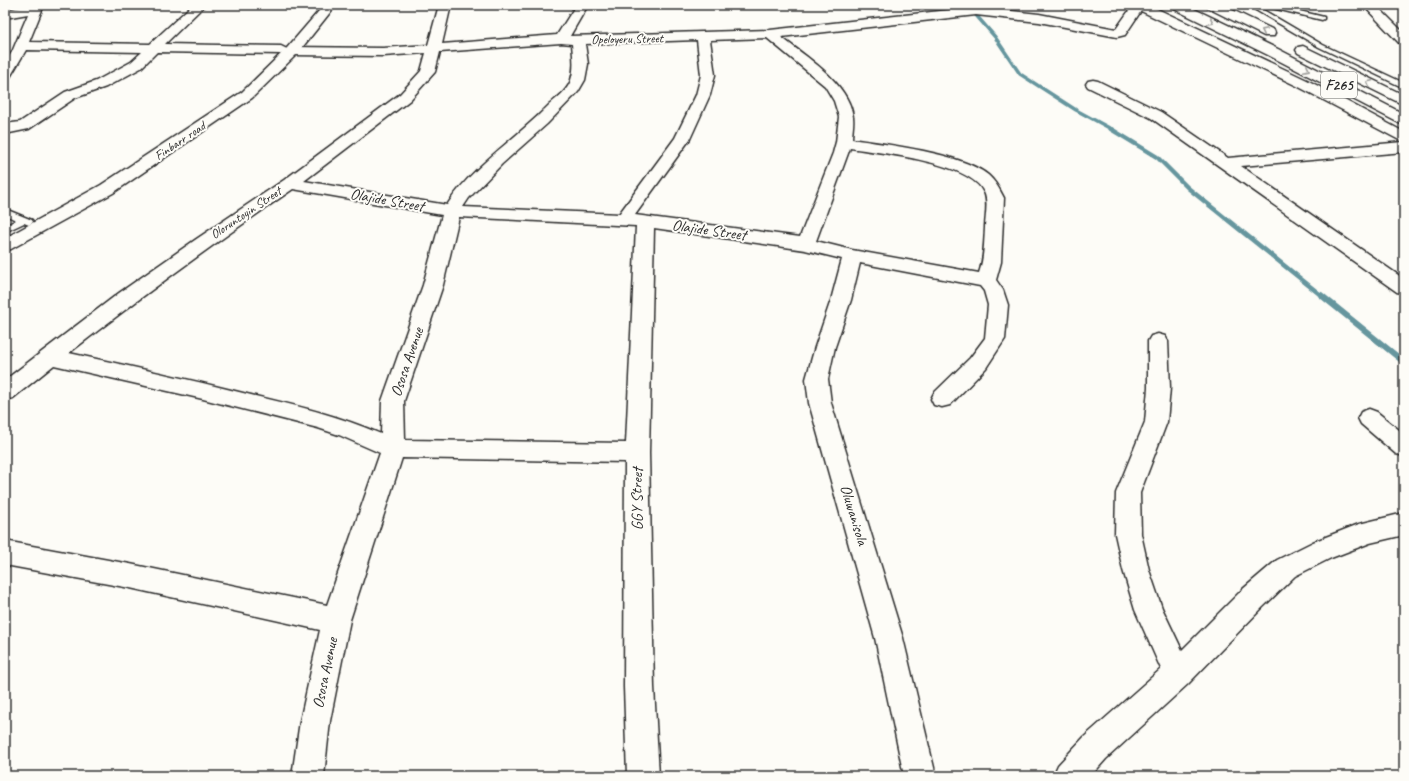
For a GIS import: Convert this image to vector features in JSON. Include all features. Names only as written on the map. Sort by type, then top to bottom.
[{"type":"main road","points":[[5,129],[24,126],[70,95],[101,84],[136,65],[199,5]]},
{"type":"main road","name":"Finbarr road","points":[[286,51],[320,5]]},
{"type":"main road","name":"Finbarr road","points":[[5,245],[107,189],[241,94],[286,51],[330,5]]},
{"type":"main road","points":[[438,5],[445,5]]},
{"type":"main road","name":"Oloruntoyin Street","points":[[5,392],[52,357],[132,293],[200,244],[290,184],[405,97],[428,72],[433,47],[445,5]]},
{"type":"main road","points":[[570,40],[582,5]]},
{"type":"main road","points":[[938,5],[959,12]]},
{"type":"main road","points":[[1139,5],[1295,80],[1404,138]]},
{"type":"main road","name":"Opeloyeru Street","points":[[22,46],[383,52],[433,47],[570,40],[770,34],[976,11],[1039,18],[1117,33],[1120,32],[1139,5]]},
{"type":"main road","name":"F265","points":[[1176,5],[1273,52],[1404,120]]},
{"type":"main road","points":[[1212,5],[1279,38]]},
{"type":"main road","points":[[1369,5],[1404,40]]},
{"type":"main road","points":[[5,14],[38,7]]},
{"type":"main road","points":[[5,74],[22,46],[38,7]]},
{"type":"main road","points":[[770,34],[830,83],[841,101],[846,117],[844,142],[806,244]]},
{"type":"main road","points":[[634,220],[641,194],[682,139],[702,95],[708,74],[703,37]]},
{"type":"main road","name":"Ososa Avenue","points":[[308,776],[315,721],[336,620],[393,449],[393,401],[433,285],[452,211],[462,195],[496,161],[542,121],[572,89],[578,80],[581,64],[570,40]]},
{"type":"main road","name":"F265","points":[[1295,46],[1404,101]]},
{"type":"main road","points":[[1093,84],[1156,115],[1404,288]]},
{"type":"main road","name":"Finbarr road","points":[[5,234],[26,221],[95,185],[241,94]]},
{"type":"main road","points":[[844,142],[938,160],[963,168],[979,176],[992,190],[995,198],[992,262],[986,281],[993,290],[998,305],[995,339],[978,363],[942,399]]},
{"type":"main road","points":[[1225,163],[1404,147]]},
{"type":"main road","name":"Olajide Street","points":[[290,184],[452,211],[507,215],[634,220],[713,230],[806,244],[852,256],[986,281]]},
{"type":"main road","name":"GGY Street","points":[[634,220],[643,295],[637,453],[639,687],[643,776]]},
{"type":"main road","name":"Oluwanisola","points":[[852,256],[841,300],[825,346],[818,379],[820,404],[889,638],[920,776]]},
{"type":"main road","points":[[1158,341],[1159,388],[1156,422],[1128,493],[1128,534],[1136,570],[1149,610],[1178,674]]},
{"type":"main road","points":[[52,357],[203,391],[320,420],[347,429],[393,449],[637,453]]},
{"type":"main road","points":[[1369,418],[1404,447]]},
{"type":"main road","points":[[1069,776],[1095,748],[1178,674],[1253,598],[1286,568],[1322,550],[1368,532],[1404,524]]},
{"type":"main road","points":[[5,553],[76,564],[336,620]]},
{"type":"lane","points":[[1250,5],[1272,6],[1322,18]]},
{"type":"lane","points":[[1250,5],[1328,49],[1404,86]]},
{"type":"lane","points":[[5,212],[26,221]]},
{"type":"lane","points":[[5,229],[26,221]]},
{"type":"waterway","points":[[952,5],[963,8],[975,14],[995,37],[1020,74],[1076,110],[1113,130]]},
{"type":"waterway","points":[[1111,129],[1157,157],[1188,188],[1322,296]]},
{"type":"waterway","points":[[1321,295],[1404,362]]}]
